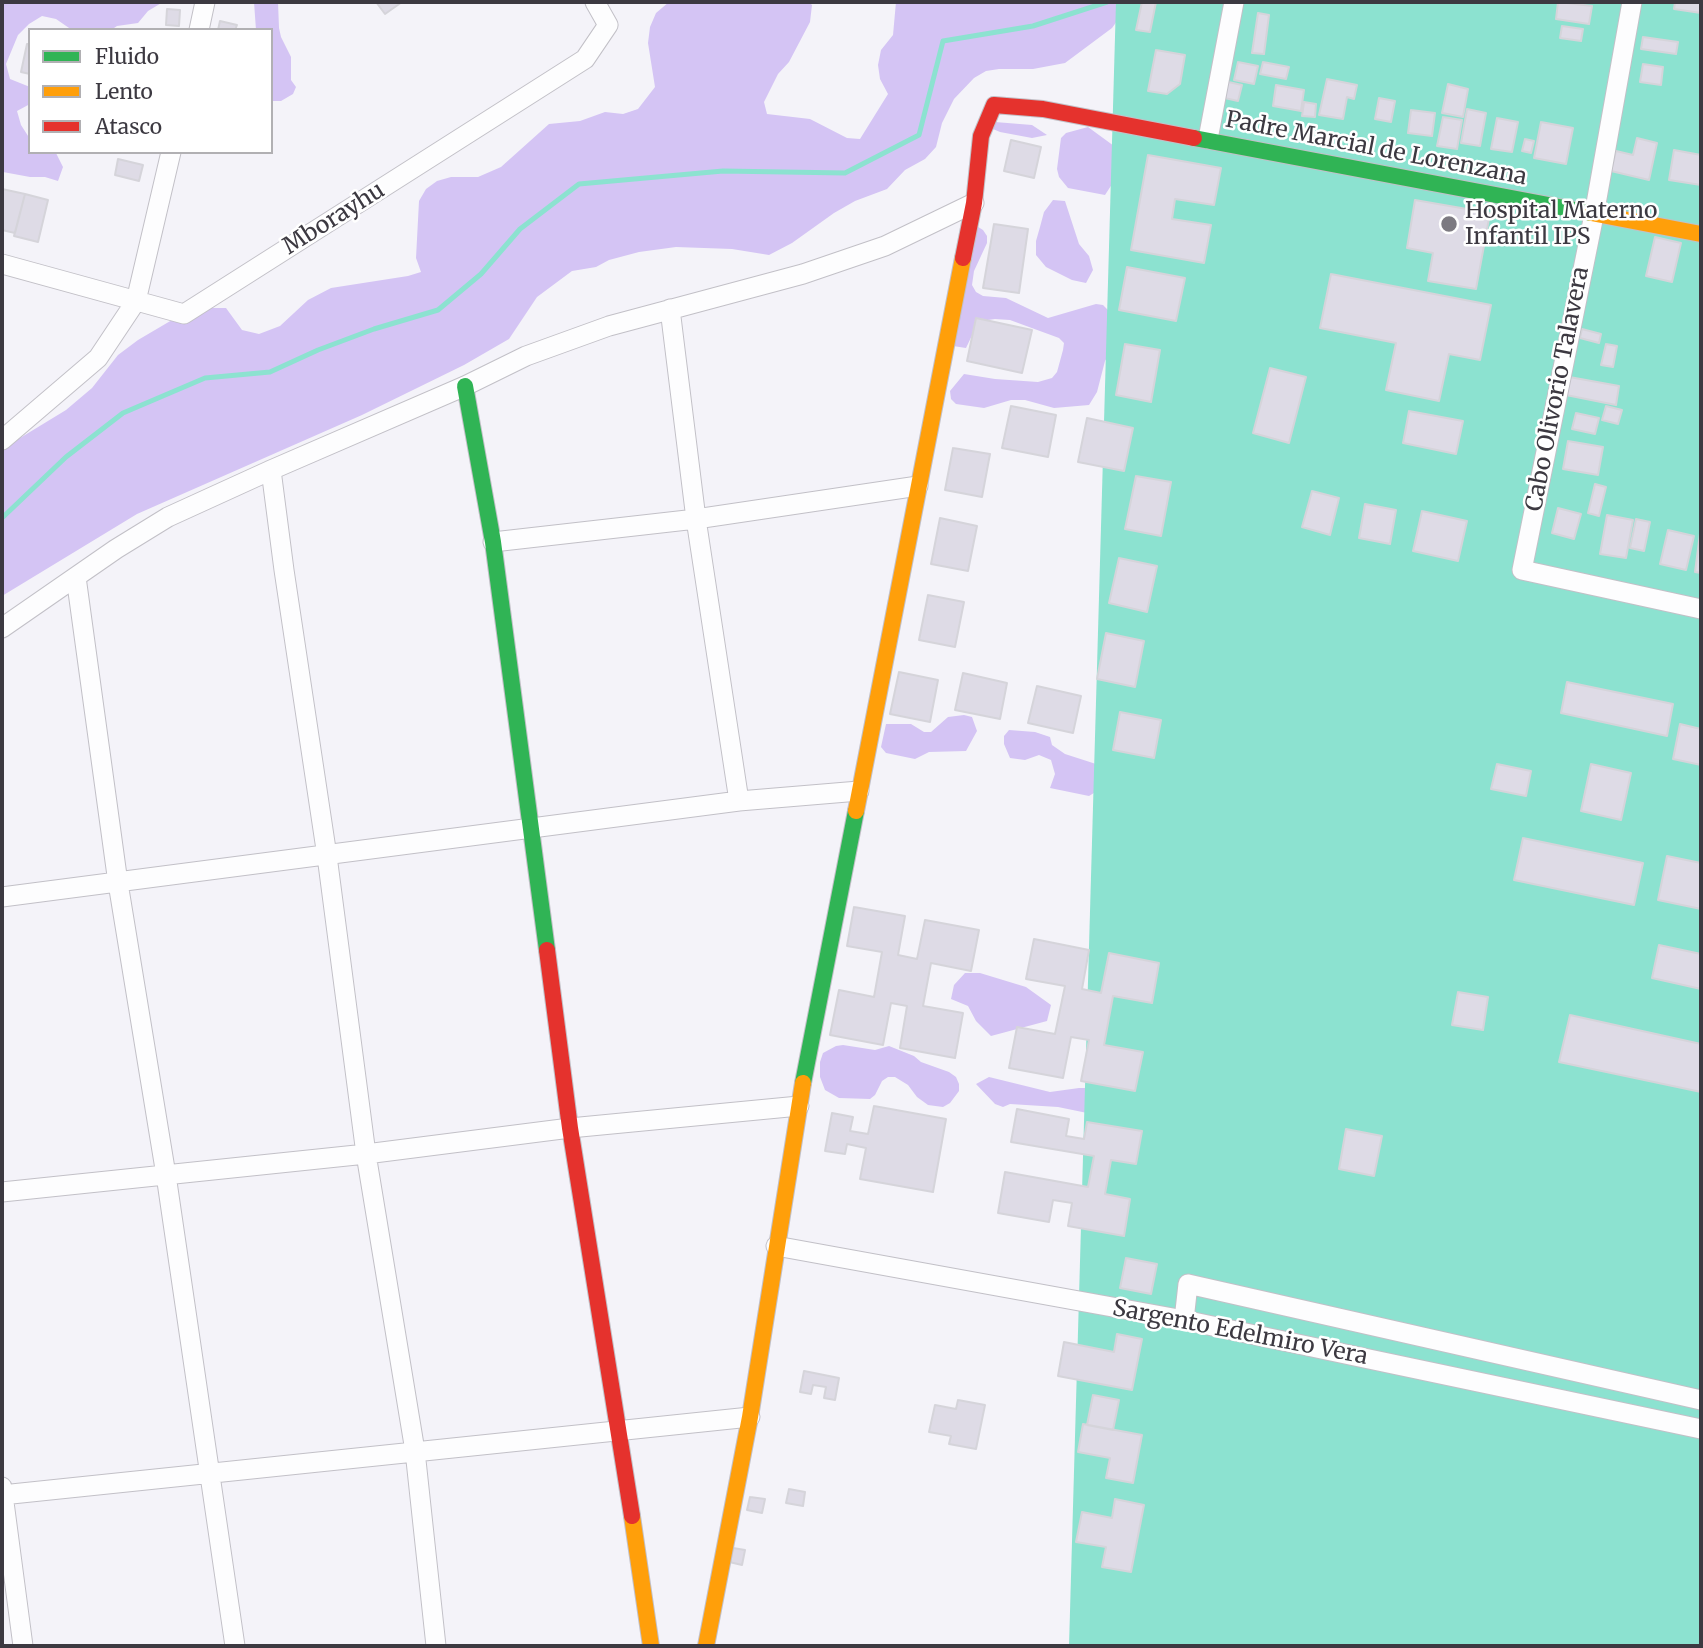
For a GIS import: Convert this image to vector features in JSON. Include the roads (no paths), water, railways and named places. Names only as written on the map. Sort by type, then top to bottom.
[{"type":"street","points":[[199,28],[205,2]]},
{"type":"street","name":"Mborayhu","points":[[2,264],[184,314],[586,59],[608,26],[595,2]]},
{"type":"street","points":[[1208,139],[1234,2]]},
{"type":"street","name":"Cabo Olivorio Talavera","points":[[1632,2],[1594,215],[1522,570],[1701,609]]},
{"type":"street","name":"Padre Marcial de Lorenzana","points":[[974,203],[981,136],[994,105],[1043,109],[1208,139],[1701,234]]},
{"type":"street","points":[[2,440],[98,358],[136,301],[171,154]]},
{"type":"street","points":[[2,628],[116,549],[169,517],[465,386],[526,356],[609,326],[803,274],[885,246],[974,203]]},
{"type":"street","points":[[706,1646],[750,1417],[799,1106],[974,203]]},
{"type":"street","points":[[670,309],[696,519],[739,801]]},
{"type":"street","points":[[465,386],[493,542],[569,1128],[619,1429],[651,1646]]},
{"type":"street","points":[[271,470],[327,856],[366,1154],[415,1451],[436,1646]]},
{"type":"street","points":[[493,542],[696,519],[918,486]]},
{"type":"street","points":[[75,577],[118,883],[166,1175],[235,1646]]},
{"type":"street","points":[[2,897],[739,801],[859,791]]},
{"type":"street","points":[[2,1192],[366,1154],[569,1128],[799,1106]]},
{"type":"street","name":"Sargento Edelmiro Vera","points":[[776,1246],[1184,1320],[1701,1429]]},
{"type":"street","name":"Sargento Edelmiro Vera","points":[[1184,1320],[1188,1284],[1701,1400]]},
{"type":"street","points":[[23,1646],[2,1493],[750,1417]]},
{"type":"waterway","points":[[2,518],[66,457],[123,413],[205,378],[270,372],[374,329],[438,310],[481,274],[520,229],[579,184],[723,171],[845,173],[919,135],[943,41],[1033,26],[1107,2]]},
{"type":"place","name":"Hospital Materno Infantil IPS","points":[[1449,224]]}]
